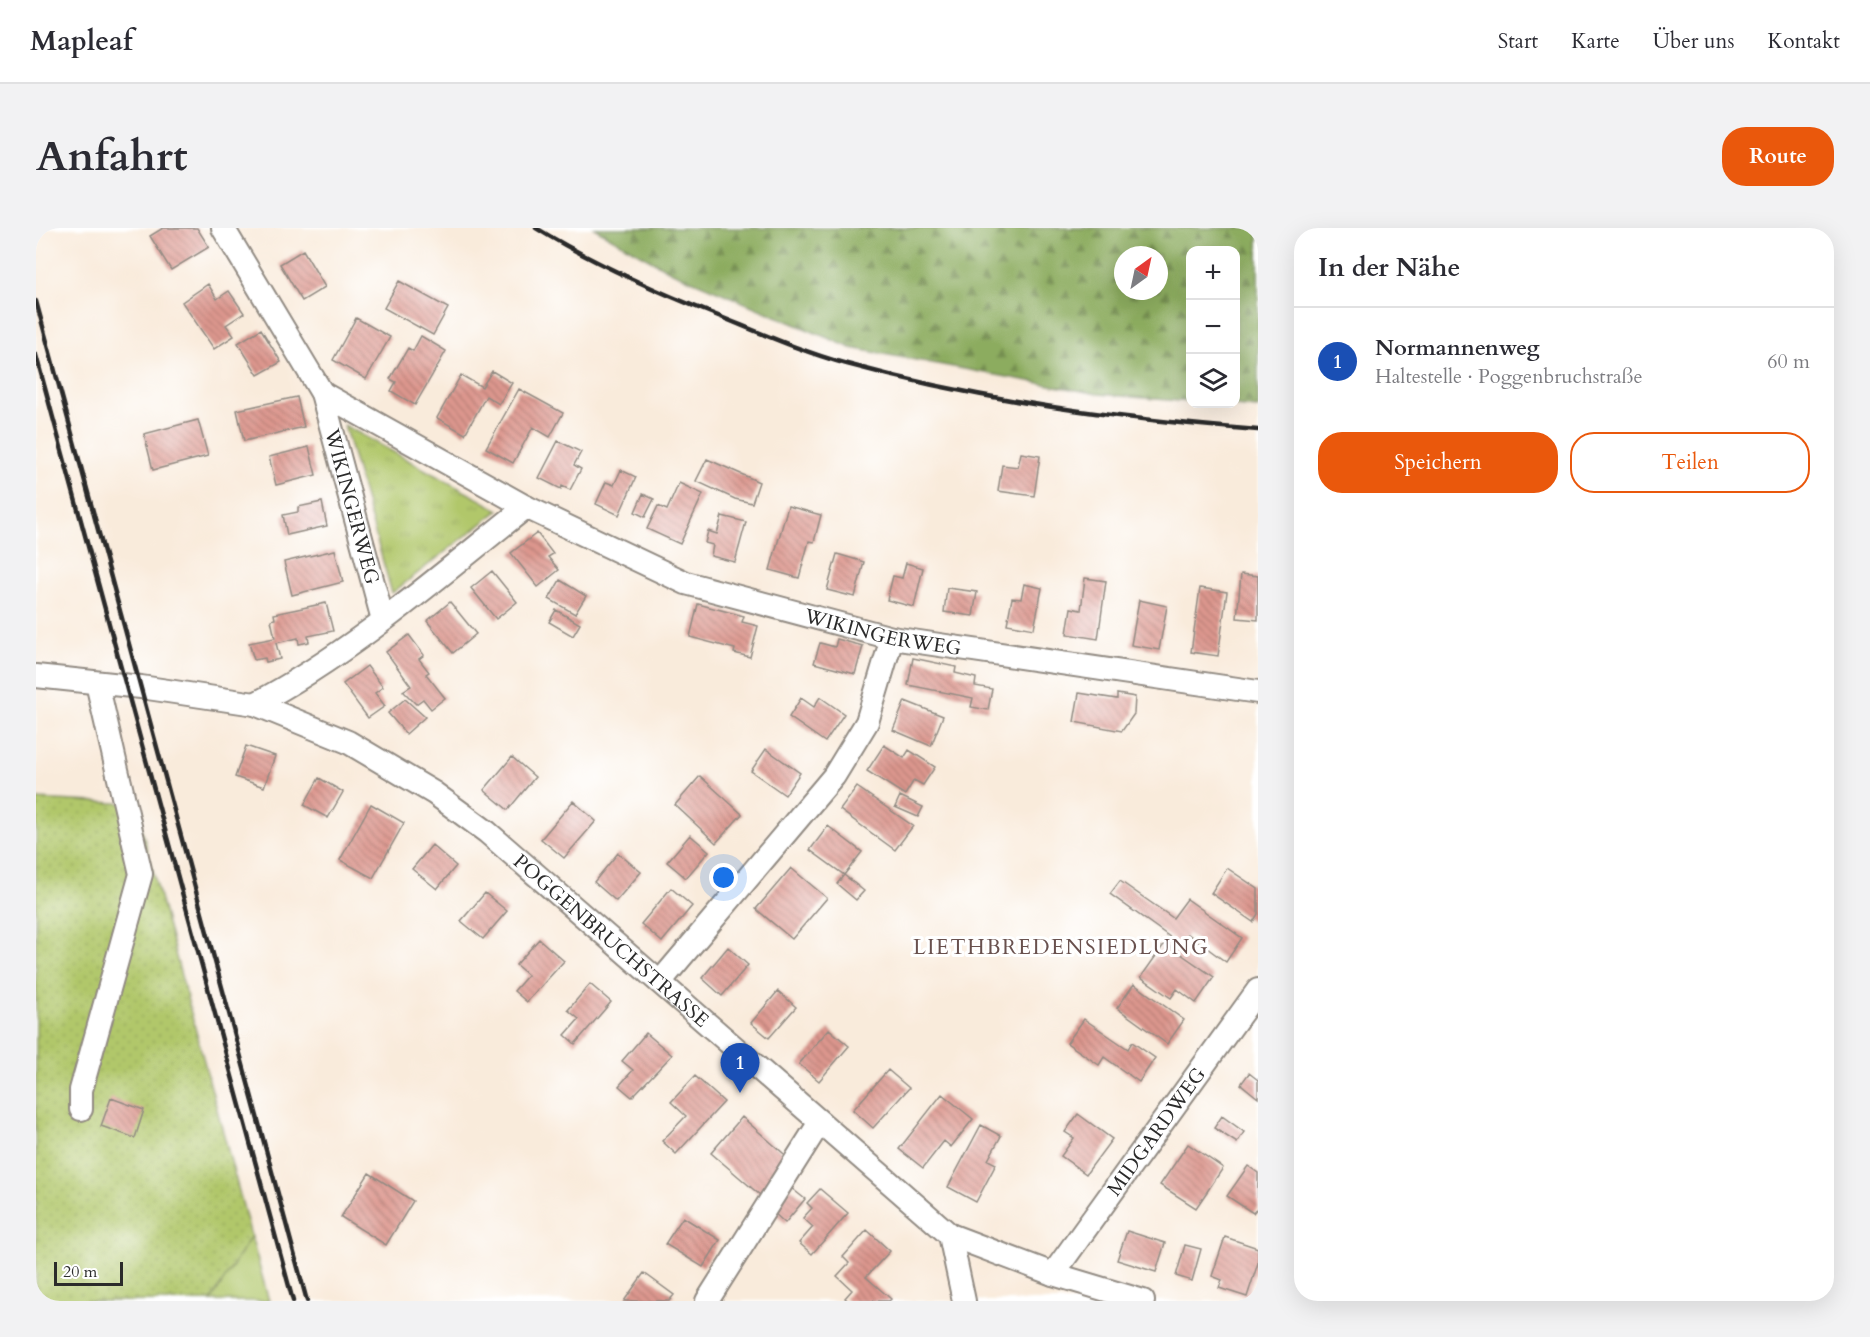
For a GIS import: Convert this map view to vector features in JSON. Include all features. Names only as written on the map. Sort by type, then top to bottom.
[{"type":"street","name":"WIKINGERWEG","points":[[223,228],[322,393],[383,620]]},
{"type":"street","name":"WIKINGERWEG","points":[[322,393],[526,507],[686,583],[892,638],[1258,692]]},
{"type":"street","name":"WIKINGERWEG","points":[[255,704],[293,684],[383,620],[526,507]]},
{"type":"street","points":[[660,982],[834,776],[867,722],[892,638]]},
{"type":"street","name":"POGGENBRUCHSTRASSE","points":[[36,676],[141,687],[255,704],[348,742],[434,793],[487,832],[950,1234],[1053,1274],[1143,1301]]},
{"type":"street","points":[[81,1109],[81,1090],[141,874],[97,683]]},
{"type":"street","name":"MIDGARDWEG","points":[[1053,1274],[1258,990]]},
{"type":"street","points":[[707,1301],[820,1122]]},
{"type":"street","points":[[950,1234],[964,1301]]},
{"type":"green space","points":[[594,228],[1258,228],[1258,408],[1240,406],[1240,246],[1186,246],[1186,402],[1098,394],[851,348],[670,271]]},
{"type":"green space","points":[[344,425],[499,510],[392,593]]},
{"type":"green space","points":[[36,799],[135,804],[251,1236],[211,1301],[36,1301]]},
{"type":"green space","points":[[251,1236],[269,1301],[211,1301]]},
{"type":"building","points":[[163,228],[197,228],[209,247],[171,270],[150,236]]},
{"type":"building","points":[[303,250],[325,287],[302,301],[280,264]]},
{"type":"building","points":[[399,281],[448,308],[433,335],[384,308]]},
{"type":"building","points":[[208,284],[217,299],[229,291],[244,313],[226,325],[234,336],[214,349],[182,302]]},
{"type":"building","points":[[356,318],[390,337],[366,379],[333,360]]},
{"type":"building","points":[[261,329],[281,362],[258,375],[238,343]]},
{"type":"building","points":[[421,336],[446,351],[415,405],[391,391],[396,382],[390,379],[408,348],[413,351]]},
{"type":"building","points":[[492,371],[512,383],[499,404],[486,396],[465,434],[437,418],[461,375],[482,387]]},
{"type":"building","points":[[519,389],[563,413],[550,437],[533,427],[513,463],[486,448]]},
{"type":"building","points":[[297,397],[304,427],[244,441],[237,410]]},
{"type":"building","points":[[198,420],[208,456],[153,470],[144,434]]},
{"type":"building","points":[[558,441],[581,452],[574,465],[581,469],[570,490],[562,486],[561,489],[539,478]]},
{"type":"building","points":[[309,447],[316,475],[276,485],[269,457]]},
{"type":"building","points":[[1021,453],[1040,456],[1034,496],[998,491],[1002,465],[1018,467]]},
{"type":"building","points":[[707,459],[759,482],[752,503],[735,499],[696,481]]},
{"type":"building","points":[[621,470],[636,477],[619,515],[596,504],[606,482],[614,485]]},
{"type":"building","points":[[679,483],[703,494],[680,544],[647,529],[658,506],[667,510]]},
{"type":"building","points":[[643,494],[654,499],[645,517],[635,512]]},
{"type":"building","points":[[322,502],[327,526],[287,535],[283,515],[298,512],[298,507]]},
{"type":"building","points":[[788,506],[821,515],[814,542],[809,541],[799,578],[770,570]]},
{"type":"building","points":[[722,516],[746,522],[735,562],[711,556],[713,545],[705,543],[708,531],[717,534]]},
{"type":"building","points":[[537,533],[553,554],[548,557],[559,570],[538,587],[511,553]]},
{"type":"building","points":[[335,550],[343,582],[292,595],[284,562]]},
{"type":"building","points":[[837,554],[864,562],[855,597],[827,590]]},
{"type":"building","points":[[906,563],[923,568],[914,607],[887,600],[893,576],[902,578]]},
{"type":"building","points":[[492,571],[517,602],[496,619],[471,588]]},
{"type":"building","points":[[1241,574],[1258,576],[1258,620],[1237,618]]},
{"type":"building","points":[[1085,578],[1106,581],[1098,639],[1067,634],[1071,608],[1081,610]]},
{"type":"building","points":[[560,580],[586,596],[575,614],[549,599]]},
{"type":"building","points":[[1024,584],[1042,588],[1034,629],[1007,624],[1012,598],[1021,599]]},
{"type":"building","points":[[947,588],[977,592],[973,616],[944,612]]},
{"type":"building","points":[[1200,588],[1227,592],[1218,656],[1191,652]]},
{"type":"building","points":[[1139,600],[1167,606],[1159,650],[1131,645]]},
{"type":"building","points":[[450,602],[476,634],[453,653],[427,621]]},
{"type":"building","points":[[326,603],[333,631],[308,636],[309,642],[299,644],[298,638],[276,643],[280,659],[266,662],[265,658],[254,660],[249,643],[275,638],[271,620],[275,619],[274,614]]},
{"type":"building","points":[[698,604],[744,616],[742,622],[758,626],[750,657],[734,653],[735,649],[690,637]]},
{"type":"building","points":[[556,610],[580,624],[573,636],[549,622]]},
{"type":"building","points":[[409,635],[424,655],[419,659],[429,672],[426,674],[445,698],[431,709],[423,699],[416,704],[403,691],[411,686],[386,652]]},
{"type":"building","points":[[837,639],[863,646],[855,674],[814,663],[820,643],[835,647]]},
{"type":"building","points":[[913,658],[956,667],[955,673],[976,678],[975,686],[992,689],[988,710],[971,707],[973,698],[908,685]]},
{"type":"building","points":[[367,666],[383,687],[375,693],[385,706],[368,718],[343,684]]},
{"type":"building","points":[[1079,693],[1117,699],[1117,694],[1135,697],[1134,714],[1122,731],[1074,722]]},
{"type":"building","points":[[820,697],[844,714],[825,742],[789,717],[801,698],[814,707]]},
{"type":"building","points":[[405,699],[425,717],[406,734],[388,713]]},
{"type":"building","points":[[905,701],[943,716],[931,746],[893,730]]},
{"type":"building","points":[[884,745],[904,758],[909,750],[935,767],[923,785],[914,780],[905,795],[867,771]]},
{"type":"building","points":[[246,746],[275,756],[264,787],[235,777]]},
{"type":"building","points":[[766,749],[800,773],[785,795],[751,771]]},
{"type":"building","points":[[512,757],[535,777],[508,810],[484,790]]},
{"type":"building","points":[[700,776],[742,814],[716,843],[675,805]]},
{"type":"building","points":[[319,778],[343,792],[328,818],[304,805]]},
{"type":"building","points":[[857,787],[913,826],[895,850],[840,810]]},
{"type":"building","points":[[900,796],[923,807],[918,817],[895,807]]},
{"type":"building","points":[[573,801],[596,821],[564,858],[541,839]]},
{"type":"building","points":[[371,804],[404,823],[373,878],[340,860]]},
{"type":"building","points":[[828,826],[862,852],[844,875],[810,850]]},
{"type":"building","points":[[690,835],[709,851],[686,878],[667,862]]},
{"type":"building","points":[[432,845],[456,866],[437,889],[412,869]]},
{"type":"building","points":[[618,853],[641,872],[616,901],[594,882]]},
{"type":"building","points":[[791,868],[827,898],[792,939],[756,909]]},
{"type":"building","points":[[1227,868],[1258,889],[1258,914],[1253,922],[1211,893]]},
{"type":"building","points":[[844,875],[864,891],[856,900],[837,884]]},
{"type":"building","points":[[1120,881],[1173,918],[1187,899],[1242,938],[1226,962],[1188,934],[1181,945],[1110,894]]},
{"type":"building","points":[[671,888],[692,906],[662,942],[641,924]]},
{"type":"building","points":[[485,893],[507,911],[483,939],[461,921]]},
{"type":"building","points":[[539,939],[564,961],[527,1002],[514,991],[528,975],[516,965]]},
{"type":"building","points":[[1165,943],[1214,977],[1196,1003],[1177,989],[1171,998],[1141,977]]},
{"type":"building","points":[[728,947],[748,965],[722,996],[702,978]]},
{"type":"building","points":[[590,984],[611,1002],[575,1044],[565,1035],[579,1019],[568,1010]]},
{"type":"building","points":[[1134,984],[1184,1020],[1167,1044],[1117,1008]]},
{"type":"building","points":[[778,991],[796,1007],[769,1038],[751,1023]]},
{"type":"building","points":[[1084,1019],[1128,1049],[1132,1042],[1155,1058],[1139,1082],[1104,1057],[1099,1065],[1067,1043]]},
{"type":"building","points":[[829,1029],[849,1046],[819,1081],[799,1064]]},
{"type":"building","points":[[646,1033],[672,1055],[632,1097],[619,1086],[633,1070],[622,1061]]},
{"type":"building","points":[[888,1070],[909,1088],[873,1128],[853,1110]]},
{"type":"building","points":[[1249,1073],[1258,1080],[1258,1098],[1241,1084]]},
{"type":"building","points":[[695,1076],[724,1102],[676,1154],[662,1141],[686,1116],[671,1102]]},
{"type":"building","points":[[942,1094],[973,1119],[951,1147],[944,1141],[923,1168],[899,1149]]},
{"type":"building","points":[[111,1098],[144,1110],[135,1138],[101,1126]]},
{"type":"building","points":[[1078,1114],[1112,1139],[1086,1174],[1061,1156],[1074,1138],[1065,1132]]},
{"type":"building","points":[[1222,1116],[1244,1132],[1237,1143],[1214,1128]]},
{"type":"building","points":[[742,1117],[791,1160],[760,1195],[711,1153]]},
{"type":"building","points":[[981,1125],[1001,1136],[988,1160],[996,1164],[976,1202],[948,1187]]},
{"type":"building","points":[[1188,1144],[1223,1168],[1196,1208],[1160,1185]]},
{"type":"building","points":[[1248,1166],[1258,1173],[1258,1207],[1253,1213],[1227,1196]]},
{"type":"building","points":[[369,1173],[413,1201],[386,1245],[341,1217]]},
{"type":"building","points":[[790,1187],[805,1199],[785,1223],[772,1211]]},
{"type":"building","points":[[820,1189],[848,1213],[812,1254],[799,1243],[813,1227],[803,1218],[812,1208],[807,1203]]},
{"type":"building","points":[[683,1217],[720,1240],[703,1267],[665,1244]]},
{"type":"building","points":[[867,1230],[890,1251],[866,1277],[891,1299],[889,1301],[848,1301],[845,1298],[852,1290],[837,1276],[849,1263],[843,1257]]},
{"type":"building","points":[[1127,1231],[1165,1243],[1156,1272],[1117,1260]]},
{"type":"building","points":[[1225,1237],[1258,1248],[1258,1263],[1247,1297],[1219,1288],[1222,1280],[1212,1276]]},
{"type":"building","points":[[1185,1245],[1201,1249],[1192,1281],[1176,1276]]},
{"type":"building","points":[[644,1273],[674,1295],[669,1301],[624,1301]]},
{"type":"railway","points":[[536,228],[600,264],[666,294],[795,347],[847,364],[949,388],[1051,407],[1258,430]]},
{"type":"railway","points":[[36,301],[307,1301]]},
{"type":"railway","points":[[36,355],[293,1301]]},
{"type":"place","name":"Normannenweg","points":[[740,1093]]},
{"type":"district","name":"LIETHBREDENSIEDLUNG","points":[[1061,947]]}]
